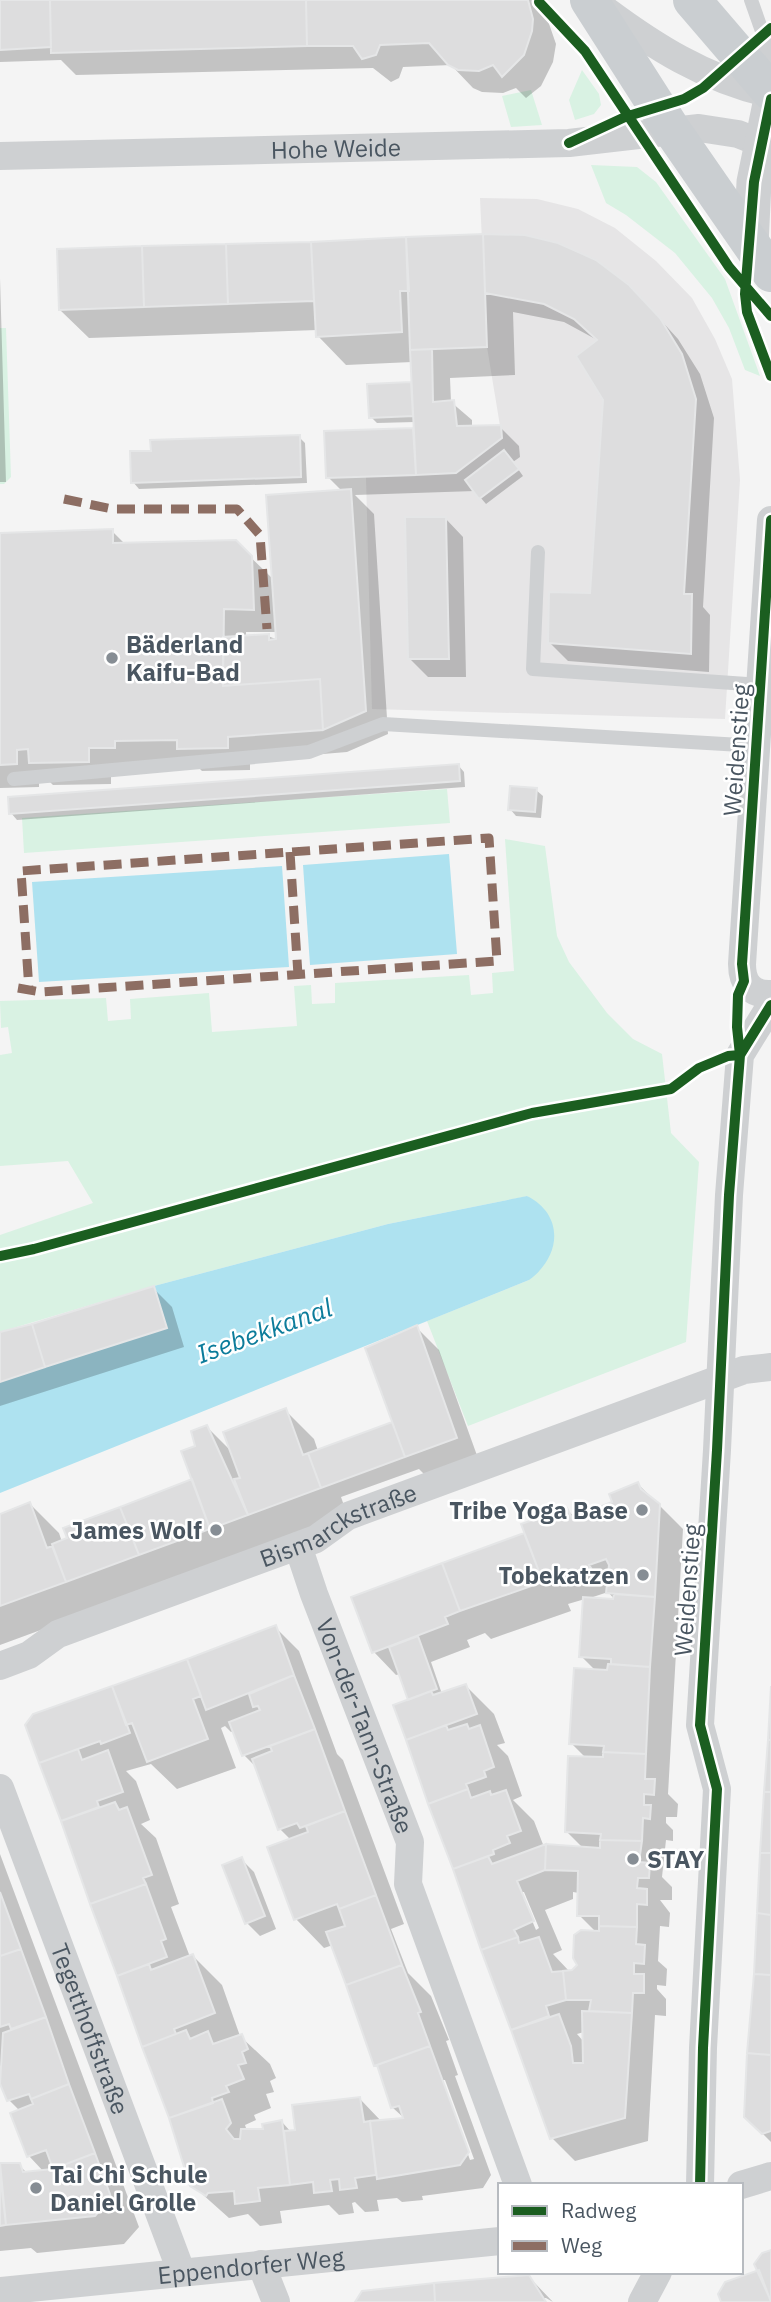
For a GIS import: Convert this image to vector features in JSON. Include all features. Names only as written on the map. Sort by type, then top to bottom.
[{"type":"main road","points":[[590,0],[672,130],[761,259]]},
{"type":"main road","points":[[692,0],[771,93]]},
{"type":"street","points":[[590,0],[695,69],[771,93]]},
{"type":"street","points":[[761,259],[766,144],[771,99]]},
{"type":"street","name":"Hohe Weide","points":[[0,156],[569,143],[672,130],[718,129],[766,144]]},
{"type":"street","name":"Weidenstieg","points":[[771,520],[742,973],[751,989],[771,994]]},
{"type":"street","name":"Weidenstieg","points":[[700,2183],[703,2048],[716,1789],[699,1726],[729,1195],[740,1055],[771,1005]]},
{"type":"street","name":"Bismarckstraße","points":[[0,1667],[29,1655],[58,1634],[316,1539],[348,1516],[744,1370],[771,1367]]},
{"type":"street","name":"Von-der-Tann-Straße","points":[[298,1546],[410,1842],[408,1884],[517,2183]]},
{"type":"street","name":"Tegetthoffstraße","points":[[0,1787],[181,2272]]},
{"type":"street","points":[[743,2184],[771,2176]]},
{"type":"street","name":"Eppendorfer Weg","points":[[0,2291],[498,2241]]},
{"type":"street","points":[[261,2264],[276,2302]]},
{"type":"street","points":[[642,2302],[657,2274]]},
{"type":"lane","points":[[751,0],[764,34],[771,74]]},
{"type":"lane","points":[[538,552],[533,669],[761,685]]},
{"type":"lane","points":[[14,779],[309,752],[383,724],[758,746]]},
{"type":"shaded area","points":[[480,198],[537,199],[578,209],[615,228],[656,261],[692,298],[715,339],[732,379],[740,480],[725,719],[372,709],[366,477],[456,473],[502,438],[487,347]]},
{"type":"green space","points":[[582,70],[599,94],[601,105],[594,114],[575,120],[569,100]]},
{"type":"green space","points":[[531,90],[542,125],[511,127],[502,96]]},
{"type":"green space","points":[[591,165],[637,167],[656,182],[725,279],[760,376],[745,370],[729,328],[712,298],[675,253],[606,203]]},
{"type":"green space","points":[[0,328],[6,328],[11,477],[4,484],[0,484]]},
{"type":"green space","points":[[447,789],[450,823],[24,853],[22,818]]},
{"type":"green space","points":[[505,839],[545,846],[557,936],[569,962],[607,1013],[633,1039],[662,1054],[671,1133],[699,1162],[686,1342],[468,1426],[427,1321],[529,1280],[528,1196],[388,1224],[154,1286],[0,1332],[0,1235],[93,1203],[68,1161],[0,1166],[0,1055],[12,1053],[8,1027],[1,1028],[0,1001],[106,998],[108,1021],[131,1019],[130,999],[209,993],[212,1032],[297,1026],[294,986],[311,985],[312,1004],[335,1003],[335,983],[469,975],[471,995],[493,993],[492,973],[514,971]]},
{"type":"water","points":[[449,854],[457,954],[310,965],[303,865]]},
{"type":"water","points":[[282,866],[289,967],[39,982],[32,882]]},
{"type":"water","name":"Isebekkanal","points":[[527,1196],[548,1214],[554,1237],[548,1260],[529,1280],[0,1493],[0,1382],[166,1328],[154,1286],[388,1224]]},
{"type":"building","points":[[0,0],[50,0],[51,47],[0,50]]},
{"type":"building","points":[[50,0],[306,0],[307,46],[51,53]]},
{"type":"building","points":[[306,0],[528,0],[533,19],[532,31],[524,55],[502,77],[493,65],[479,71],[458,70],[448,65],[429,43],[380,45],[376,55],[362,59],[353,46],[307,46]]},
{"type":"building","points":[[483,234],[525,235],[558,243],[596,260],[629,285],[660,318],[682,354],[696,399],[684,594],[692,594],[691,654],[548,643],[549,592],[590,593],[603,400],[576,356],[597,340],[574,319],[544,304],[485,293]]},
{"type":"building","points":[[483,234],[487,347],[410,350],[406,237]]},
{"type":"building","points":[[406,237],[409,291],[400,291],[402,332],[316,337],[311,242]]},
{"type":"building","points":[[311,242],[314,301],[228,304],[226,244]]},
{"type":"building","points":[[226,244],[228,304],[144,307],[142,246]]},
{"type":"building","points":[[142,246],[144,307],[59,310],[57,249]]},
{"type":"building","points":[[432,349],[433,402],[454,400],[457,426],[501,425],[502,438],[456,473],[416,475],[410,350]]},
{"type":"building","points":[[411,382],[413,416],[369,418],[367,384]]},
{"type":"building","points":[[413,428],[416,475],[326,478],[324,431]]},
{"type":"building","points":[[300,435],[301,477],[131,483],[130,451],[151,451],[150,440]]},
{"type":"building","points":[[504,450],[519,469],[479,499],[465,480]]},
{"type":"building","points":[[351,489],[366,711],[323,730],[320,679],[223,686],[223,637],[269,634],[269,640],[276,639],[266,495]]},
{"type":"building","points":[[405,517],[446,517],[449,659],[408,659]]},
{"type":"building","name":"Bäderland Kaifu-Bad","points":[[113,529],[113,543],[236,540],[252,556],[254,610],[224,609],[223,686],[320,679],[323,730],[228,737],[228,748],[177,749],[177,740],[115,741],[115,748],[89,748],[89,762],[29,763],[28,749],[17,750],[17,764],[0,765],[0,533]]},
{"type":"building","points":[[459,764],[460,781],[9,814],[8,797]]},
{"type":"building","points":[[510,786],[537,788],[535,812],[508,810]]},
{"type":"building","points":[[154,1286],[167,1328],[45,1367],[32,1324]]},
{"type":"building","points":[[32,1324],[45,1367],[0,1382],[0,1332]]},
{"type":"building","points":[[417,1325],[457,1438],[405,1457],[365,1348]]},
{"type":"building","points":[[286,1408],[303,1455],[308,1453],[321,1488],[248,1515],[234,1479],[240,1478],[223,1432]]},
{"type":"building","points":[[392,1422],[405,1457],[321,1488],[308,1453]]},
{"type":"building","points":[[207,1425],[248,1515],[210,1529],[181,1451],[195,1446],[191,1431]]},
{"type":"building","points":[[192,1479],[210,1529],[139,1555],[120,1507]]},
{"type":"building","points":[[638,1482],[641,1489],[660,1504],[655,1597],[606,1593],[609,1565],[606,1559],[589,1565],[591,1568],[543,1582],[521,1524],[567,1508],[572,1518],[612,1502],[609,1494]]},
{"type":"building","points":[[30,1502],[47,1548],[52,1546],[66,1582],[0,1606],[0,1514]]},
{"type":"building","points":[[120,1507],[139,1555],[66,1582],[52,1544],[67,1538],[63,1528]]},
{"type":"building","points":[[524,1533],[543,1582],[460,1611],[442,1563]]},
{"type":"building","points":[[442,1563],[460,1611],[445,1617],[448,1624],[372,1653],[351,1597]]},
{"type":"building","points":[[614,1594],[655,1597],[650,1667],[611,1664],[611,1659],[579,1657],[583,1597],[613,1599]]},
{"type":"building","points":[[276,1625],[294,1675],[206,1710],[187,1659]]},
{"type":"building","points":[[418,1636],[437,1689],[408,1700],[389,1647]]},
{"type":"building","points":[[187,1659],[201,1696],[193,1699],[208,1739],[147,1762],[132,1723],[126,1725],[112,1686]]},
{"type":"building","points":[[608,1664],[650,1667],[646,1754],[603,1752],[604,1746],[569,1744],[574,1668],[607,1670]]},
{"type":"building","points":[[294,1675],[315,1729],[242,1756],[229,1722],[260,1710],[258,1706],[253,1707],[249,1694]]},
{"type":"building","points":[[466,1684],[477,1714],[406,1740],[393,1705],[431,1691],[433,1695]]},
{"type":"building","points":[[112,1686],[130,1733],[39,1763],[25,1725],[33,1714]]},
{"type":"building","points":[[771,1686],[771,1740],[768,1740]]},
{"type":"building","points":[[467,1724],[469,1729],[480,1725],[494,1767],[484,1771],[486,1777],[466,1784],[468,1789],[428,1804],[406,1740],[446,1725],[448,1730]]},
{"type":"building","points":[[315,1729],[345,1811],[300,1828],[297,1823],[278,1830],[252,1759],[272,1751],[270,1746]]},
{"type":"building","points":[[768,1740],[771,1740],[771,1792],[764,1792]]},
{"type":"building","points":[[78,1749],[82,1760],[108,1750],[123,1792],[97,1801],[99,1807],[61,1821],[39,1763]]},
{"type":"building","points":[[603,1752],[646,1754],[645,1779],[655,1779],[654,1795],[644,1794],[644,1805],[651,1805],[650,1819],[643,1818],[642,1841],[600,1840],[601,1834],[565,1832],[568,1756],[603,1757]]},
{"type":"building","points":[[468,1789],[471,1798],[490,1791],[491,1795],[506,1790],[521,1831],[507,1836],[510,1843],[493,1850],[494,1854],[453,1869],[428,1804]]},
{"type":"building","points":[[764,1792],[771,1792],[771,1853],[760,1853]]},
{"type":"building","points":[[115,1802],[119,1810],[127,1807],[152,1875],[143,1878],[146,1884],[90,1904],[61,1821]]},
{"type":"building","points":[[345,1811],[376,1895],[339,1909],[337,1904],[294,1920],[267,1847],[308,1832],[306,1826]]},
{"type":"building","points":[[600,1840],[642,1841],[639,1862],[650,1863],[649,1878],[638,1878],[637,1888],[647,1889],[647,1905],[637,1904],[637,1927],[599,1926],[599,1916],[577,1916],[578,1871],[545,1870],[546,1844],[600,1848]]},
{"type":"building","points":[[546,1844],[545,1870],[517,1881],[534,1921],[514,1930],[518,1937],[481,1950],[453,1869],[488,1856],[492,1864]]},
{"type":"building","points":[[760,1853],[771,1853],[771,1915],[757,1913]]},
{"type":"building","points":[[242,1857],[265,1916],[245,1924],[222,1865]]},
{"type":"building","points":[[146,1884],[166,1939],[161,1941],[167,1957],[117,1976],[90,1904]]},
{"type":"building","points":[[0,1892],[21,1949],[0,1956]]},
{"type":"building","points":[[376,1895],[402,1965],[346,1985],[326,1932],[345,1926],[339,1909]]},
{"type":"building","points":[[757,1913],[771,1915],[771,1975],[754,1974]]},
{"type":"building","points":[[599,1926],[637,1927],[636,1944],[645,1945],[644,1964],[634,1963],[634,1974],[644,1974],[644,1993],[633,1993],[632,2013],[589,2011],[591,2000],[566,2000],[563,1971],[572,1970],[577,1965],[573,1958],[574,1935],[581,1930],[599,1931]]},
{"type":"building","points":[[518,1937],[519,1943],[539,1937],[552,1972],[563,1971],[566,2000],[546,2006],[549,2016],[511,2030],[481,1950]]},
{"type":"building","points":[[21,1949],[46,2017],[11,2029],[9,2024],[0,2027],[0,1956]]},
{"type":"building","points":[[193,1954],[215,2013],[174,2029],[176,2034],[142,2047],[117,1976],[149,1964],[151,1970]]},
{"type":"building","points":[[402,1965],[421,2012],[418,2013],[430,2046],[374,2066],[346,1985]]},
{"type":"building","points":[[754,1974],[771,1975],[771,2055],[747,2053]]},
{"type":"building","points":[[582,2011],[632,2013],[625,2118],[550,2139],[511,2030],[559,2014],[571,2046],[573,2063],[583,2063]]},
{"type":"building","points":[[46,2017],[69,2084],[31,2099],[29,2094],[7,2101],[0,2084],[3,2033]]},
{"type":"building","points":[[186,2030],[190,2039],[208,2031],[213,2044],[242,2034],[248,2049],[242,2052],[246,2063],[238,2065],[244,2079],[226,2086],[229,2092],[212,2098],[213,2103],[169,2118],[142,2047]]},
{"type":"building","points":[[430,2046],[469,2152],[460,2165],[377,2179],[370,2121],[403,2118],[399,2106],[391,2108],[377,2065]]},
{"type":"building","points":[[747,2053],[771,2055],[771,2131],[762,2134],[744,2117]]},
{"type":"building","points":[[69,2084],[95,2153],[53,2169],[46,2150],[27,2157],[10,2113],[33,2104],[31,2099]]},
{"type":"building","points":[[360,2097],[364,2122],[370,2121],[376,2175],[355,2178],[357,2188],[340,2190],[339,2179],[330,2180],[332,2191],[314,2193],[313,2182],[290,2185],[284,2131],[295,2130],[292,2105]]},
{"type":"building","points":[[222,2099],[231,2123],[226,2129],[234,2139],[240,2139],[241,2129],[263,2129],[262,2124],[282,2120],[290,2185],[258,2188],[260,2201],[235,2204],[234,2191],[208,2193],[206,2196],[190,2186],[169,2118]]},
{"type":"building","points":[[95,2153],[111,2197],[95,2216],[6,2225],[0,2163],[20,2163],[23,2172],[53,2169]]},
{"type":"building","points":[[0,2174],[6,2225],[0,2226]]},
{"type":"building","points":[[771,2250],[771,2301],[754,2264],[762,2253]]},
{"type":"building","points":[[759,2270],[771,2302],[721,2302],[718,2294],[725,2282]]},
{"type":"building","points":[[529,2275],[546,2302],[435,2302],[434,2283]]},
{"type":"building","points":[[434,2283],[435,2302],[355,2302],[362,2291]]},
{"type":"marked path","points":[[64,499],[112,509],[237,509],[260,535],[267,629]]},
{"type":"marked path","points":[[18,988],[41,992],[497,961],[489,838],[21,871],[29,990]]},
{"type":"marked path","points":[[290,852],[298,975]]},
{"type":"cycle path","points":[[539,2],[585,51],[729,267],[771,316]]},
{"type":"cycle path","points":[[569,143],[625,117],[684,99],[703,88],[771,28]]},
{"type":"cycle path","points":[[771,99],[754,182],[745,294],[747,312],[771,376]]},
{"type":"cycle path","points":[[740,1055],[738,995],[744,981],[742,964],[771,520]]},
{"type":"cycle path","points":[[700,2183],[703,2048],[717,1789],[700,1725],[729,1195],[740,1055],[771,1005]]},
{"type":"cycle path","points":[[0,1256],[532,1113],[671,1089],[699,1068],[728,1056],[740,1055]]},
{"type":"place","name":"Bäderland Kaifu-Bad","points":[[112,658]]},
{"type":"place","name":"Tribe Yoga Base","points":[[642,1510]]},
{"type":"place","name":"James Wolf","points":[[216,1530]]},
{"type":"place","name":"Tobekatzen","points":[[643,1575]]},
{"type":"place","name":"STAY","points":[[633,1859]]},
{"type":"place","name":"Tai Chi Schule Daniel Grolle","points":[[36,2188]]}]
